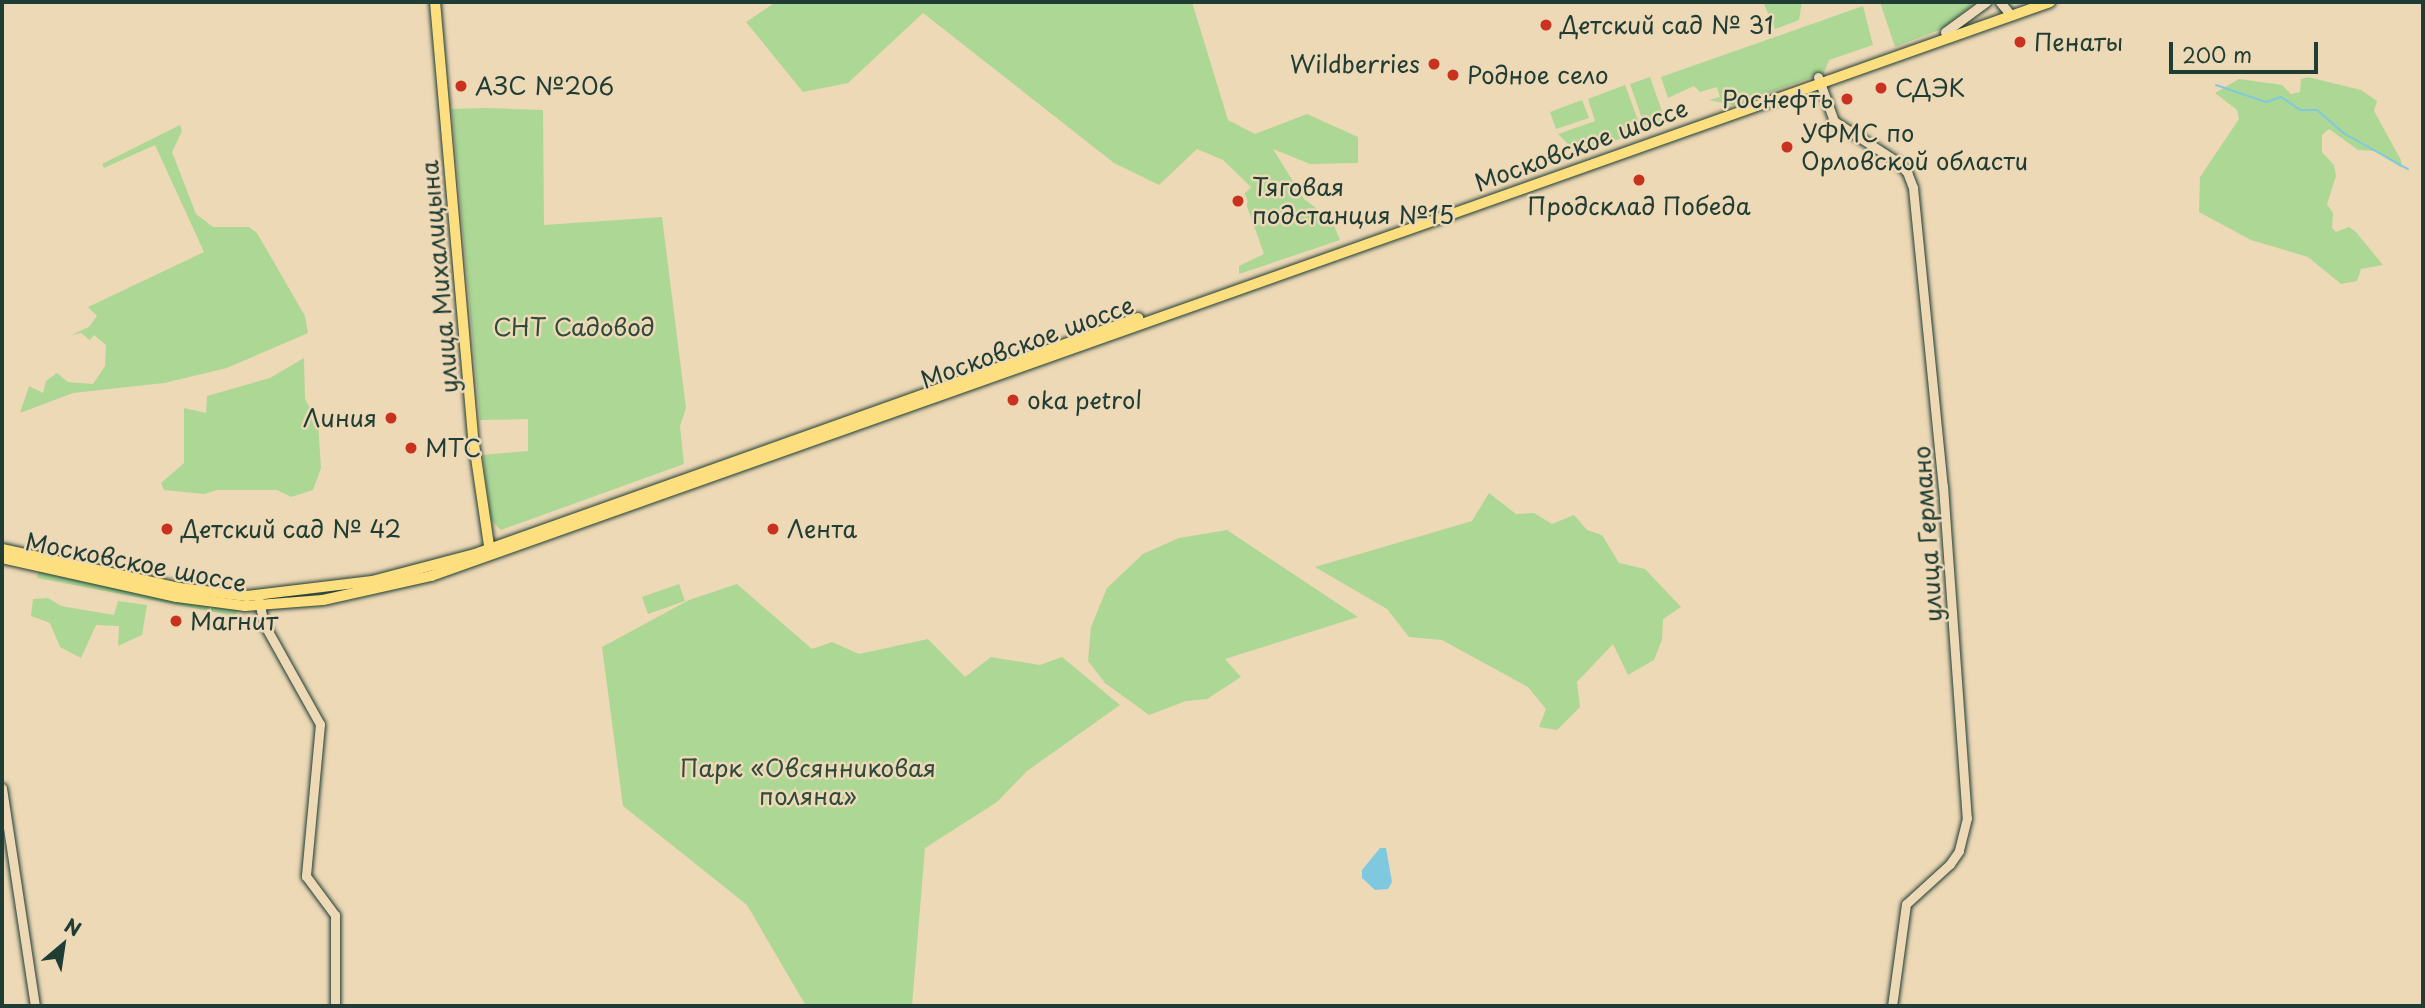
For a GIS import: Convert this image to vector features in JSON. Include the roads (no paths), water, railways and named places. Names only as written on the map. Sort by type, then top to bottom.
[{"type":"main road","name":"улица Михалицына","points":[[436,2],[466,358],[490,553]]},
{"type":"main road","points":[[1945,32],[1986,2]]},
{"type":"main road","name":"Московское шоссе","points":[[1818,80],[2006,9],[2033,2]]},
{"type":"main road","name":"Московское шоссе","points":[[2,558],[177,597],[259,602],[360,592],[490,553],[1818,80],[2006,9],[2050,2]]},
{"type":"main road","name":"улица Германо","points":[[1818,80],[1834,121],[1895,161],[1907,172],[1913,188],[1943,486],[1967,818],[1959,850],[1950,864],[1906,904],[1892,1006]]},
{"type":"main road","name":"Московское шоссе","points":[[2,549],[179,588],[259,602]]},
{"type":"main road","points":[[259,602],[264,624],[320,724],[306,876],[335,915],[335,1006]]},
{"type":"main road","points":[[2,788],[35,1006]]},
{"type":"water","points":[[1380,848],[1386,848],[1392,882],[1388,889],[1375,890],[1362,878],[1362,870]]},
{"type":"waterway","points":[[2216,85],[2266,102],[2281,97],[2300,110],[2317,110],[2345,134],[2408,169]]},
{"type":"place","name":"Детский сад № 31","points":[[1546,25]]},
{"type":"place","name":"Пенаты","points":[[2020,42]]},
{"type":"place","name":"Wildberries","points":[[1434,64]]},
{"type":"place","name":"Родное село","points":[[1453,75]]},
{"type":"place","name":"АЗС №206","points":[[461,86]]},
{"type":"place","name":"СДЭК","points":[[1881,88]]},
{"type":"place","name":"Роснефть","points":[[1847,99]]},
{"type":"place","name":"УФМС по Орловской области","points":[[1787,147]]},
{"type":"place","name":"Продсклад Победа","points":[[1639,180]]},
{"type":"place","name":"Тяговая подстанция №15","points":[[1238,201]]},
{"type":"place","name":"oka petrol","points":[[1013,400]]},
{"type":"place","name":"Линия","points":[[391,418]]},
{"type":"place","name":"МТС","points":[[411,448]]},
{"type":"place","name":"Детский сад № 42","points":[[167,529]]},
{"type":"place","name":"Лента","points":[[773,529]]},
{"type":"place","name":"Магнит","points":[[176,621]]},
{"type":"park label","name":"СНТ Садовод","points":[[574,327]]},
{"type":"park label","name":"Парк «Овсянниковая поляна»","points":[[808,782]]}]
